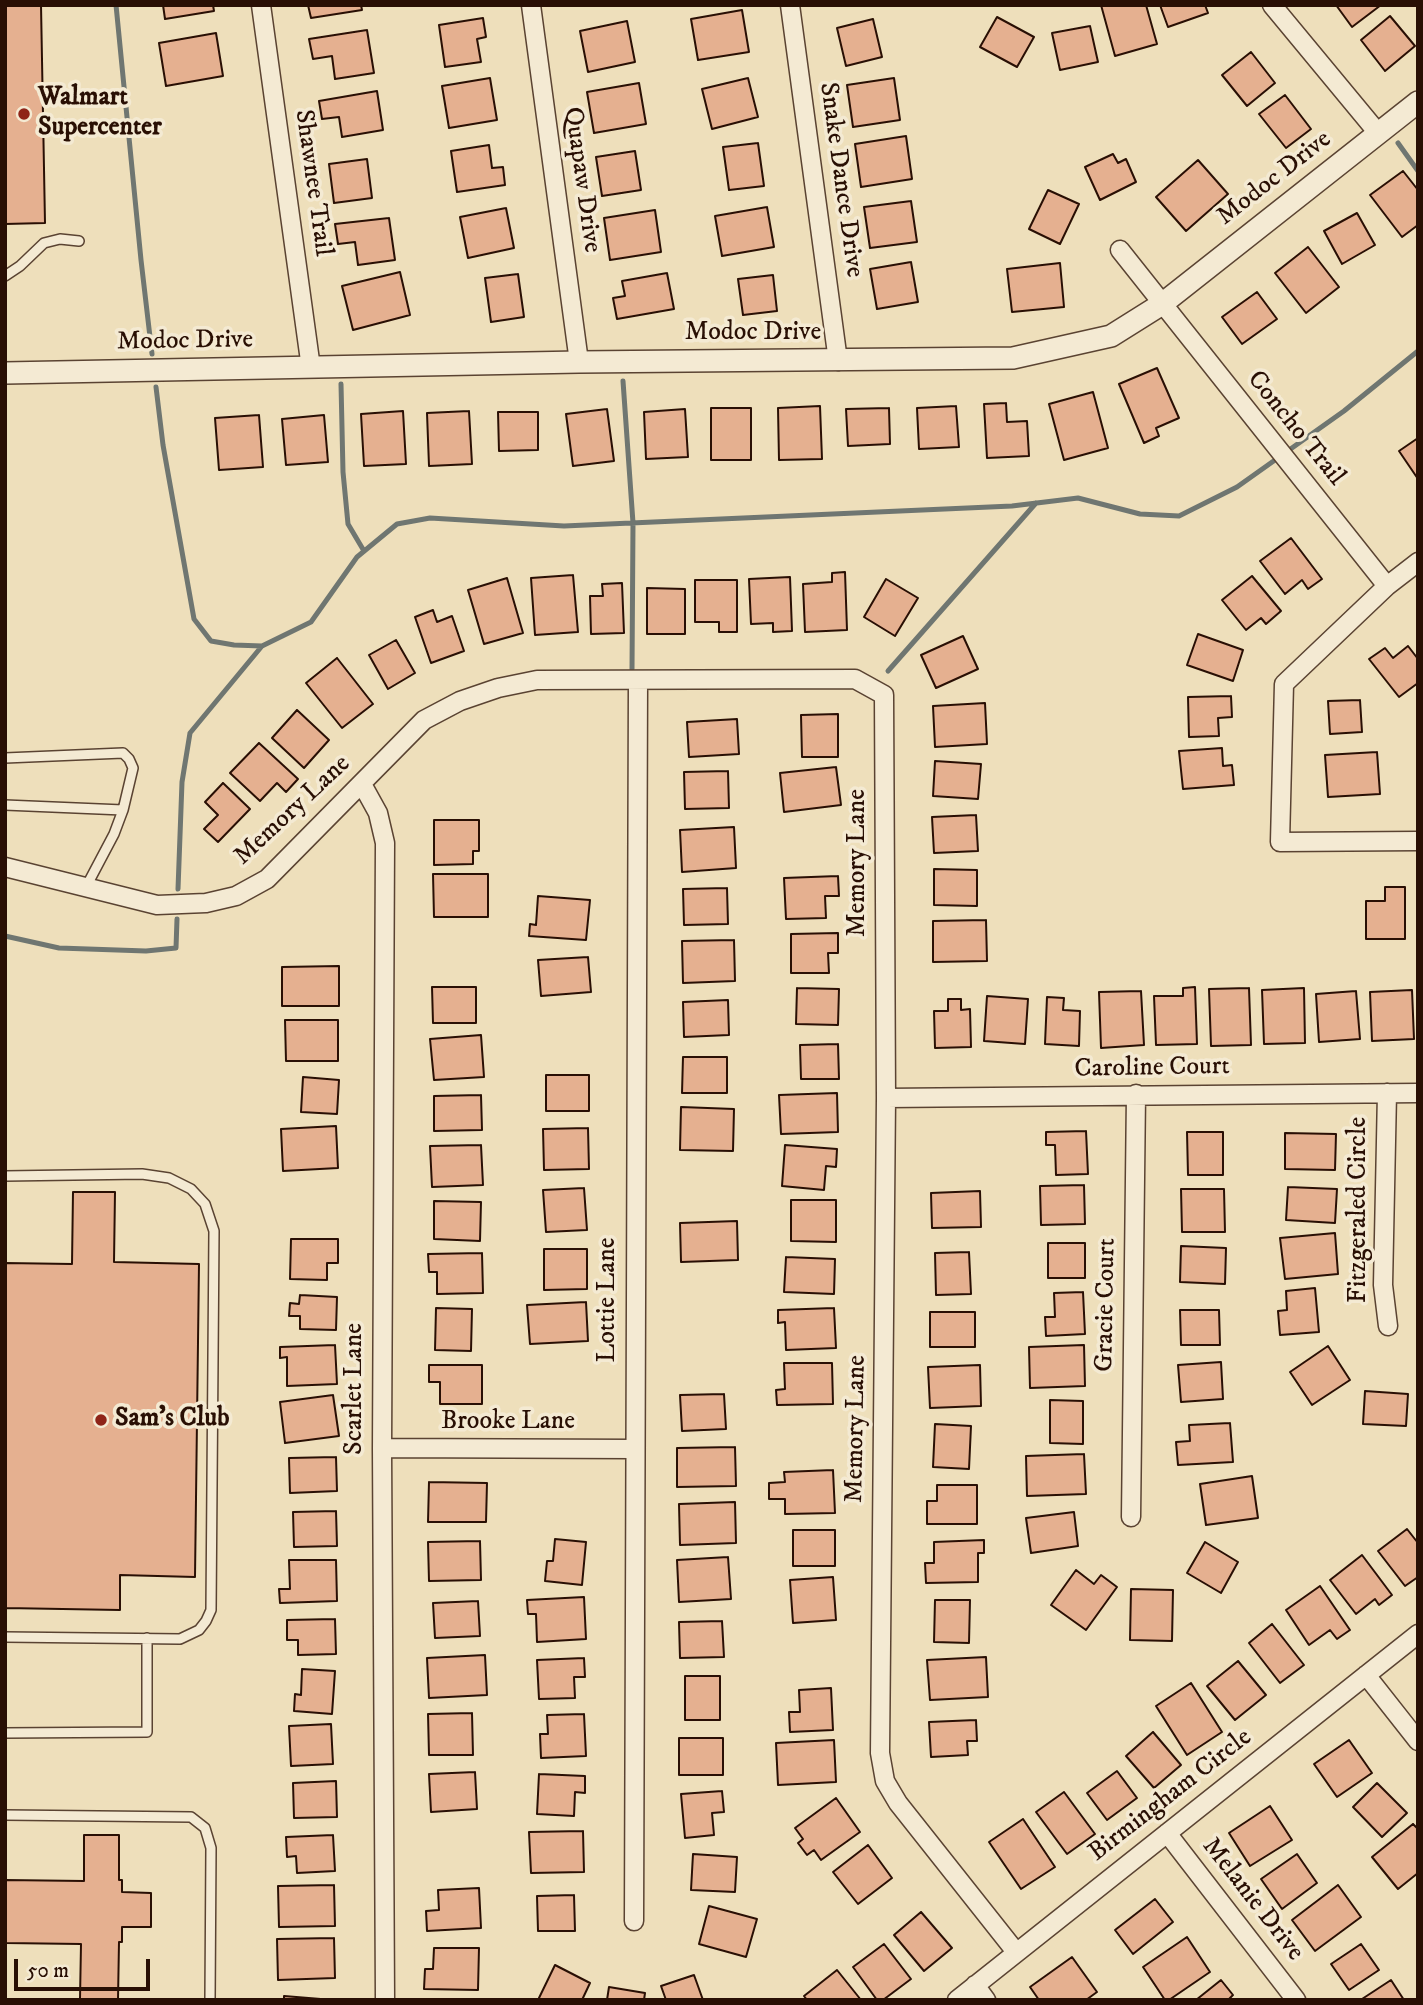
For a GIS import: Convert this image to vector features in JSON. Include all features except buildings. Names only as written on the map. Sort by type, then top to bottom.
[{"type":"street","name":"Shawnee Trail","points":[[261,5],[311,368]]},
{"type":"street","name":"Quapaw Drive","points":[[531,5],[579,362]]},
{"type":"street","name":"Snake Dance Drive","points":[[790,5],[838,361]]},
{"type":"street","points":[[1272,5],[1378,133]]},
{"type":"street","name":"Modoc Drive","points":[[5,373],[579,362],[1013,358],[1111,336],[1161,304],[1418,102]]},
{"type":"street","name":"Concho Trail","points":[[1120,250],[1387,586]]},
{"type":"street","points":[[1418,562],[1387,586],[1284,684],[1280,842],[1418,841]]},
{"type":"street","name":"Memory Lane","points":[[5,867],[158,905],[206,903],[236,896],[267,878],[424,720],[460,701],[498,688],[537,680],[855,679],[884,695],[886,1098],[882,1762],[885,1781],[898,1803],[1016,1952]]},
{"type":"street","name":"Lottie Lane","points":[[634,1921],[638,680]]},
{"type":"street","name":"Scarlet Lane","points":[[362,784],[378,813],[385,843],[382,1448],[385,2000]]},
{"type":"street","name":"Fitzgeraled Circle","points":[[1387,1093],[1383,1285],[1388,1326]]},
{"type":"street","name":"Caroline Court","points":[[886,1098],[1418,1093]]},
{"type":"street","name":"Gracie Court","points":[[1131,1517],[1136,1094]]},
{"type":"street","name":"Brooke Lane","points":[[382,1448],[635,1449]]},
{"type":"street","name":"Birmingham Circle","points":[[957,2000],[980,1993],[1016,1952],[1418,1634]]},
{"type":"street","points":[[1366,1675],[1418,1741]]},
{"type":"street","name":"Melanie Drive","points":[[1167,1833],[1296,2000]]},
{"type":"lane","points":[[5,276],[44,243],[60,239],[79,241]]},
{"type":"lane","points":[[5,758],[123,753],[130,759],[133,768],[114,834],[86,887]]},
{"type":"lane","points":[[5,805],[122,810]]},
{"type":"lane","points":[[5,1176],[142,1174],[169,1178],[191,1189],[205,1204],[214,1231],[211,1610],[199,1630],[180,1639],[5,1637]]},
{"type":"lane","points":[[5,1732],[147,1732],[147,1638]]},
{"type":"lane","points":[[5,1815],[191,1817],[205,1828],[211,1848],[210,2000]]},
{"type":"waterway","points":[[116,5],[152,354]]},
{"type":"waterway","points":[[1398,143],[1418,171]]},
{"type":"waterway","points":[[178,889],[182,782],[190,733],[262,646],[311,622],[357,557],[397,524],[430,518],[564,526],[1012,506],[1078,498],[1140,514],[1179,516],[1237,487],[1344,411],[1418,351]]},
{"type":"waterway","points":[[623,381],[633,523],[632,669]]},
{"type":"waterway","points":[[341,384],[343,472],[348,524],[364,551]]},
{"type":"waterway","points":[[156,387],[163,445],[194,619],[211,641],[262,646]]},
{"type":"waterway","points":[[888,671],[1036,503]]},
{"type":"waterway","points":[[5,936],[59,948],[146,951],[176,948],[177,919]]},
{"type":"place","name":"Walmart Supercenter","points":[[24,114]]},
{"type":"place","name":"Sam's Club","points":[[101,1420]]}]
